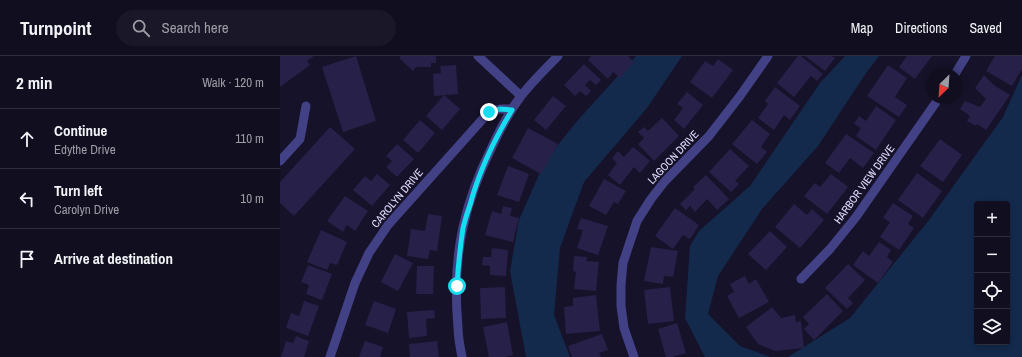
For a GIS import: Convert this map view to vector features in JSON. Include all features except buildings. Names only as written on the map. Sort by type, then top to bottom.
[{"type":"street","points":[[478,56],[521,96]]},
{"type":"street","points":[[462,357],[458,327],[458,259],[463,227],[472,196],[484,163],[498,132],[521,96],[558,56]]},
{"type":"street","name":"LAGOON DRIVE","points":[[634,357],[624,328],[621,306],[621,285],[623,263],[638,221],[651,199],[665,181],[709,136],[740,96],[768,56]]},
{"type":"street","points":[[959,68],[966,56]]},
{"type":"street","name":"HARBOR VIEW DRIVE","points":[[801,278],[830,249],[856,217],[935,104]]},
{"type":"street","points":[[280,161],[300,139],[306,106]]},
{"type":"street","name":"CAROLYN DRIVE","points":[[330,357],[355,283],[369,253],[388,225],[489,112],[500,109],[512,110]]},
{"type":"water","points":[[636,56],[682,56],[647,108],[584,182],[560,248],[554,315],[570,357],[526,357],[510,271],[519,220],[545,161],[578,120]]},
{"type":"water","points":[[845,56],[879,56],[818,146],[762,209],[718,276],[708,314],[740,346],[770,357],[705,357],[685,318],[690,246],[699,231],[750,186],[820,83]]},
{"type":"water","points":[[1022,75],[1022,357],[788,357],[850,318],[929,220],[1003,117]]},
{"type":"route","points":[[457,286],[458,259],[463,227],[472,196],[484,163],[498,132],[512,110],[500,109],[489,112]]}]
